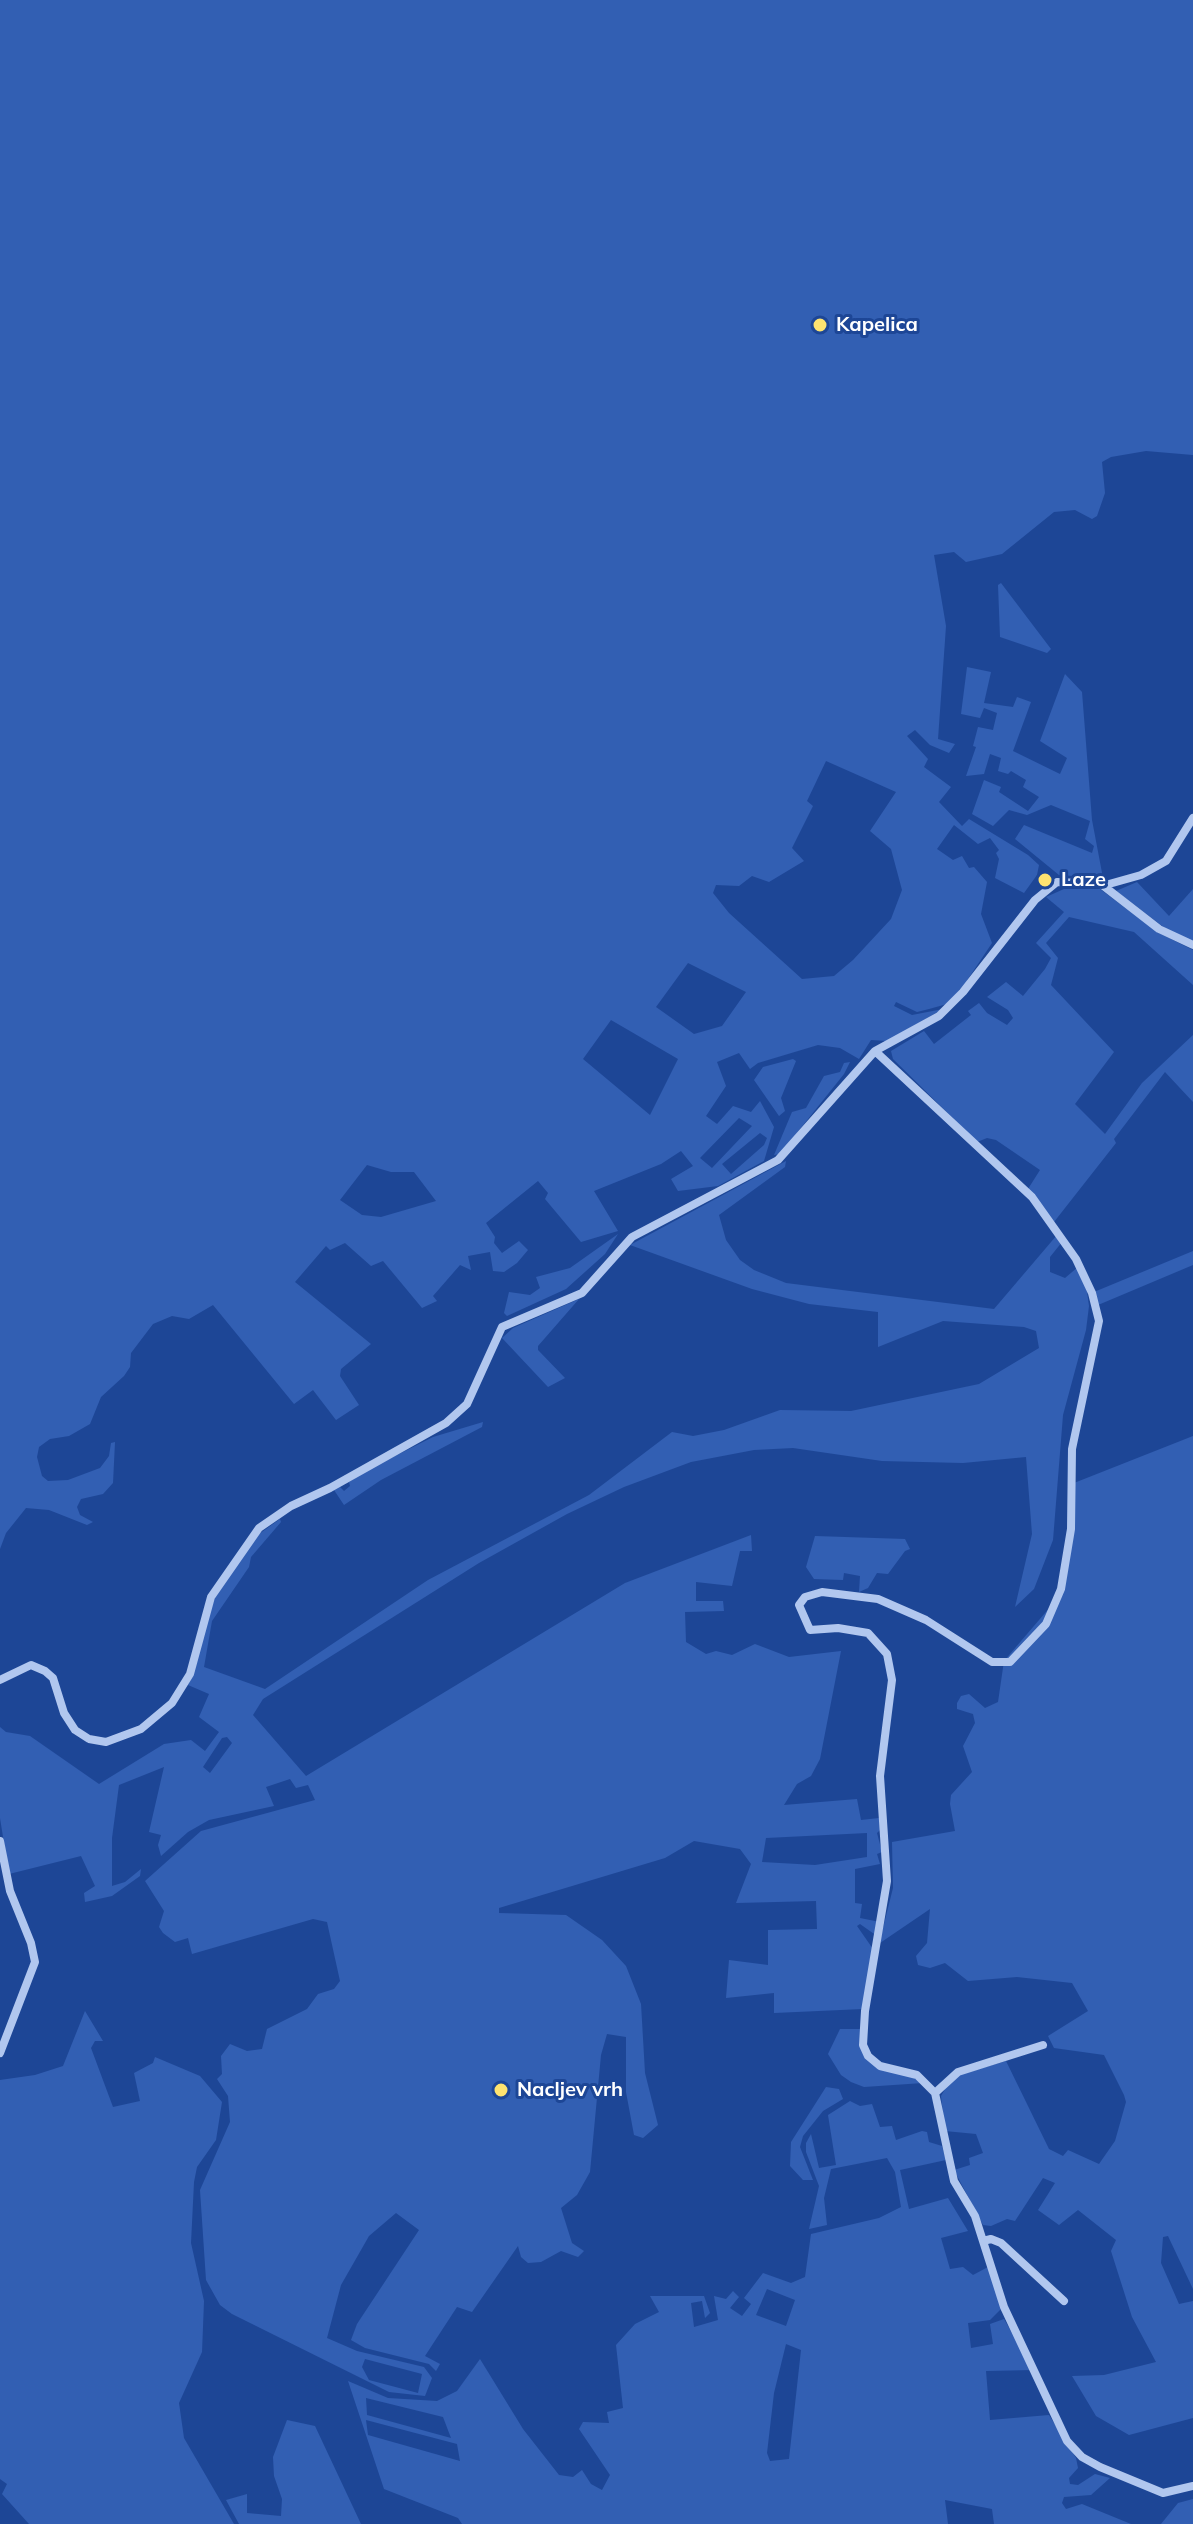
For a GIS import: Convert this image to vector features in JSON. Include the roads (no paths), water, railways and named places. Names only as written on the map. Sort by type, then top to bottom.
[{"type":"street","points":[[0,1680],[31,1665],[45,1671],[53,1678],[64,1713],[75,1730],[89,1739],[106,1742],[141,1729],[172,1703],[190,1674],[211,1597],[259,1528],[291,1506],[330,1488],[446,1423],[467,1404],[502,1327],[582,1293],[632,1237],[778,1160],[875,1051],[939,1016],[963,992],[1035,900],[1057,882],[1101,884],[1141,875],[1166,861],[1193,818]]},
{"type":"street","points":[[1101,884],[1159,929],[1193,945]]},
{"type":"street","points":[[875,1051],[1032,1197],[1076,1259],[1092,1293],[1099,1321],[1072,1449],[1071,1529],[1061,1589],[1046,1624],[1010,1662],[992,1662],[926,1620],[878,1599],[822,1592],[805,1597],[799,1605],[810,1630],[860,1629],[887,1654],[892,1692],[883,1732],[880,1776],[887,1881],[865,2011],[863,2045],[868,2056],[880,2066],[917,2075],[935,2093],[954,2181],[975,2216],[1004,2307],[1067,2441],[1091,2462],[1163,2493],[1193,2486]]},
{"type":"street","points":[[0,1841],[10,1891],[31,1943],[35,1962],[0,2053]]},
{"type":"street","points":[[935,2093],[958,2072],[1043,2045]]},
{"type":"street","points":[[983,2241],[991,2239],[1001,2243],[1064,2301]]},
{"type":"place","name":"Kapelica","points":[[820,325]]},
{"type":"place","name":"Laze","points":[[1045,880]]},
{"type":"place","name":"Nacljev vrh","points":[[501,2090]]}]
